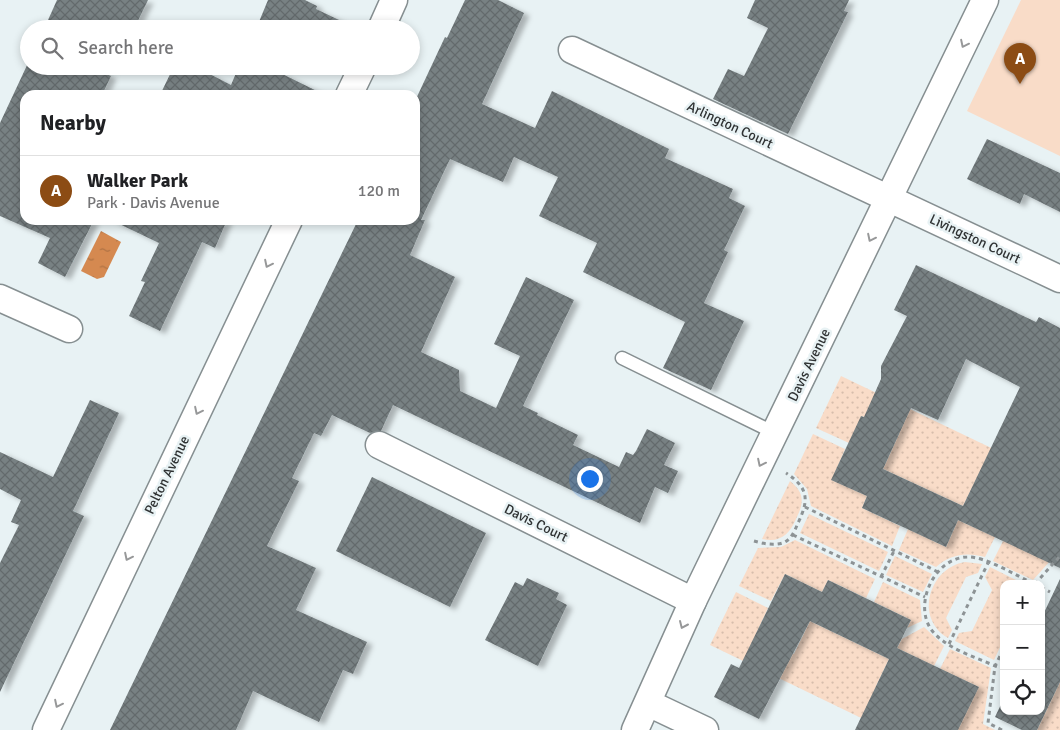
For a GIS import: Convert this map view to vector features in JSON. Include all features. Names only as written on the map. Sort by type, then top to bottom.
[{"type":"street","points":[[385,20],[394,0]]},
{"type":"street","name":"Davis Avenue","points":[[635,730],[693,601],[985,0]]},
{"type":"street","name":"Arlington Court","points":[[572,50],[889,199]]},
{"type":"street","points":[[351,90],[359,75]]},
{"type":"street","name":"Livingston Court","points":[[889,199],[1060,279]]},
{"type":"street","name":"Pelton Avenue","points":[[46,730],[287,225]]},
{"type":"street","points":[[0,298],[69,329]]},
{"type":"street","name":"Davis Court","points":[[380,445],[693,601]]},
{"type":"street","points":[[648,703],[705,730]]},
{"type":"lane","points":[[622,358],[776,433]]},
{"type":"path","points":[[753,541],[763,544],[780,543],[793,535],[806,507],[802,488],[786,473]]},
{"type":"path","points":[[806,507],[938,572]]},
{"type":"path","points":[[793,535],[925,597]]},
{"type":"path","points":[[881,577],[894,551]]},
{"type":"path","points":[[1038,580],[1060,556]]},
{"type":"path","points":[[1000,668],[949,644],[936,635],[927,624],[925,597],[938,572],[952,560],[968,557],[988,563],[1025,580]]},
{"type":"path","points":[[949,644],[988,563]]},
{"type":"path","points":[[1045,590],[1050,592]]},
{"type":"path","points":[[1000,656],[995,666],[988,722],[1002,730]]},
{"type":"shaded area","points":[[1021,0],[1060,0],[1060,156],[967,111]]},
{"type":"shaded area","points":[[841,376],[1060,481],[1060,550],[1033,580],[993,561],[1003,541],[976,480],[963,506],[883,469],[899,434],[862,416],[849,443],[816,428]]},
{"type":"shaded area","points":[[813,434],[845,449],[832,480],[867,496],[862,508],[900,526],[892,546],[811,506],[807,489],[794,474]]},
{"type":"shaded area","points":[[790,481],[795,485],[802,498],[801,508],[796,519],[787,533],[779,539],[762,539]]},
{"type":"shaded area","points":[[809,514],[888,552],[879,571],[800,533]]},
{"type":"shaded area","points":[[958,520],[995,537],[985,557],[959,555],[947,559],[936,567],[899,550],[908,529],[946,547]]},
{"type":"shaded area","points":[[795,540],[875,579],[866,598],[828,580],[822,592],[785,574],[771,601],[739,586],[758,548],[781,547]]},
{"type":"shaded area","points":[[895,556],[932,574],[923,592],[886,575]]},
{"type":"shaded area","points":[[965,562],[982,564],[978,573],[966,577],[946,618],[952,630],[948,638],[937,629],[931,619],[930,595],[935,583],[942,574],[953,566]]},
{"type":"shaded area","points":[[990,567],[1016,580],[1000,580],[1000,647],[994,660],[955,641],[959,633],[972,631],[992,590],[985,577]]},
{"type":"shaded area","points":[[883,582],[920,600],[922,621],[907,628],[911,620],[874,602]]},
{"type":"shaded area","points":[[736,592],[768,608],[755,636],[794,654],[810,621],[889,659],[876,686],[979,687],[940,669],[950,649],[991,668],[983,724],[995,730],[886,730],[710,645]]},
{"type":"shaded area","points":[[924,627],[944,646],[934,666],[897,648],[902,639]]},
{"type":"shaded area","points":[[1060,682],[1060,730],[1037,730]]},
{"type":"water","points":[[101,231],[121,242],[104,277],[97,279],[81,271]]},
{"type":"building","points":[[57,0],[148,0],[138,20],[48,20]]},
{"type":"building","points":[[268,0],[305,0],[317,6],[316,9],[339,20],[260,20]]},
{"type":"building","points":[[465,0],[498,0],[524,13],[482,104],[535,128],[552,91],[669,149],[665,158],[733,189],[729,198],[745,206],[724,250],[728,252],[704,303],[744,321],[711,390],[663,368],[685,322],[583,272],[597,243],[539,216],[558,177],[514,157],[503,182],[450,159],[421,220],[425,220],[410,255],[455,277],[421,352],[459,370],[460,391],[496,408],[520,356],[494,344],[526,277],[574,300],[523,406],[578,435],[573,445],[619,467],[626,452],[633,455],[636,451],[647,429],[675,443],[664,465],[678,471],[668,493],[655,487],[640,523],[393,405],[381,431],[370,433],[332,415],[321,436],[314,433],[292,478],[299,481],[267,546],[316,568],[296,610],[367,642],[353,674],[343,670],[319,722],[253,691],[236,730],[110,730],[356,225],[420,225],[420,90],[445,37],[447,38]]},
{"type":"building","points":[[755,0],[849,0],[844,11],[848,12],[788,134],[713,99],[728,69],[744,76],[768,28],[747,18]]},
{"type":"building","points":[[22,75],[111,76],[104,90],[20,90],[20,225],[0,216],[0,123]]},
{"type":"building","points":[[170,75],[212,75],[231,85],[235,75],[284,75],[315,90],[162,90]]},
{"type":"building","points":[[987,139],[1060,173],[1060,212],[1024,194],[1020,204],[967,179]]},
{"type":"building","points":[[20,225],[91,225],[65,277],[38,263],[50,238]]},
{"type":"building","points":[[121,225],[225,225],[215,248],[202,242],[160,331],[129,316],[145,282],[141,281],[159,243]]},
{"type":"building","points":[[916,265],[1036,322],[1039,317],[1060,328],[1060,568],[958,520],[946,547],[862,508],[867,496],[831,480],[861,416],[864,417],[881,379],[881,366],[907,316],[894,310]],"holes":[[[966,359],[1020,387],[963,506],[883,469],[911,408],[938,420]]]},
{"type":"building","points":[[90,400],[119,413],[73,511],[84,516],[0,692],[0,563],[19,525],[11,522],[21,500],[0,489],[0,452],[53,477]]},
{"type":"building","points":[[372,477],[486,533],[450,607],[336,551]]},
{"type":"building","points":[[785,574],[822,592],[828,580],[911,620],[897,648],[979,687],[958,730],[855,730],[889,659],[810,621],[759,719],[714,697],[731,664],[739,668]]},
{"type":"building","points":[[527,578],[559,593],[556,599],[567,605],[538,666],[485,640],[515,582],[523,586]]},
{"type":"building","points":[[1060,579],[1060,682],[1045,713],[1045,625],[1045,611]]},
{"type":"building","points":[[1000,706],[1000,715],[1044,715],[1037,730],[1022,730],[995,717]]},
{"type":"place","name":"Walker Park","points":[[1020,84]]}]
